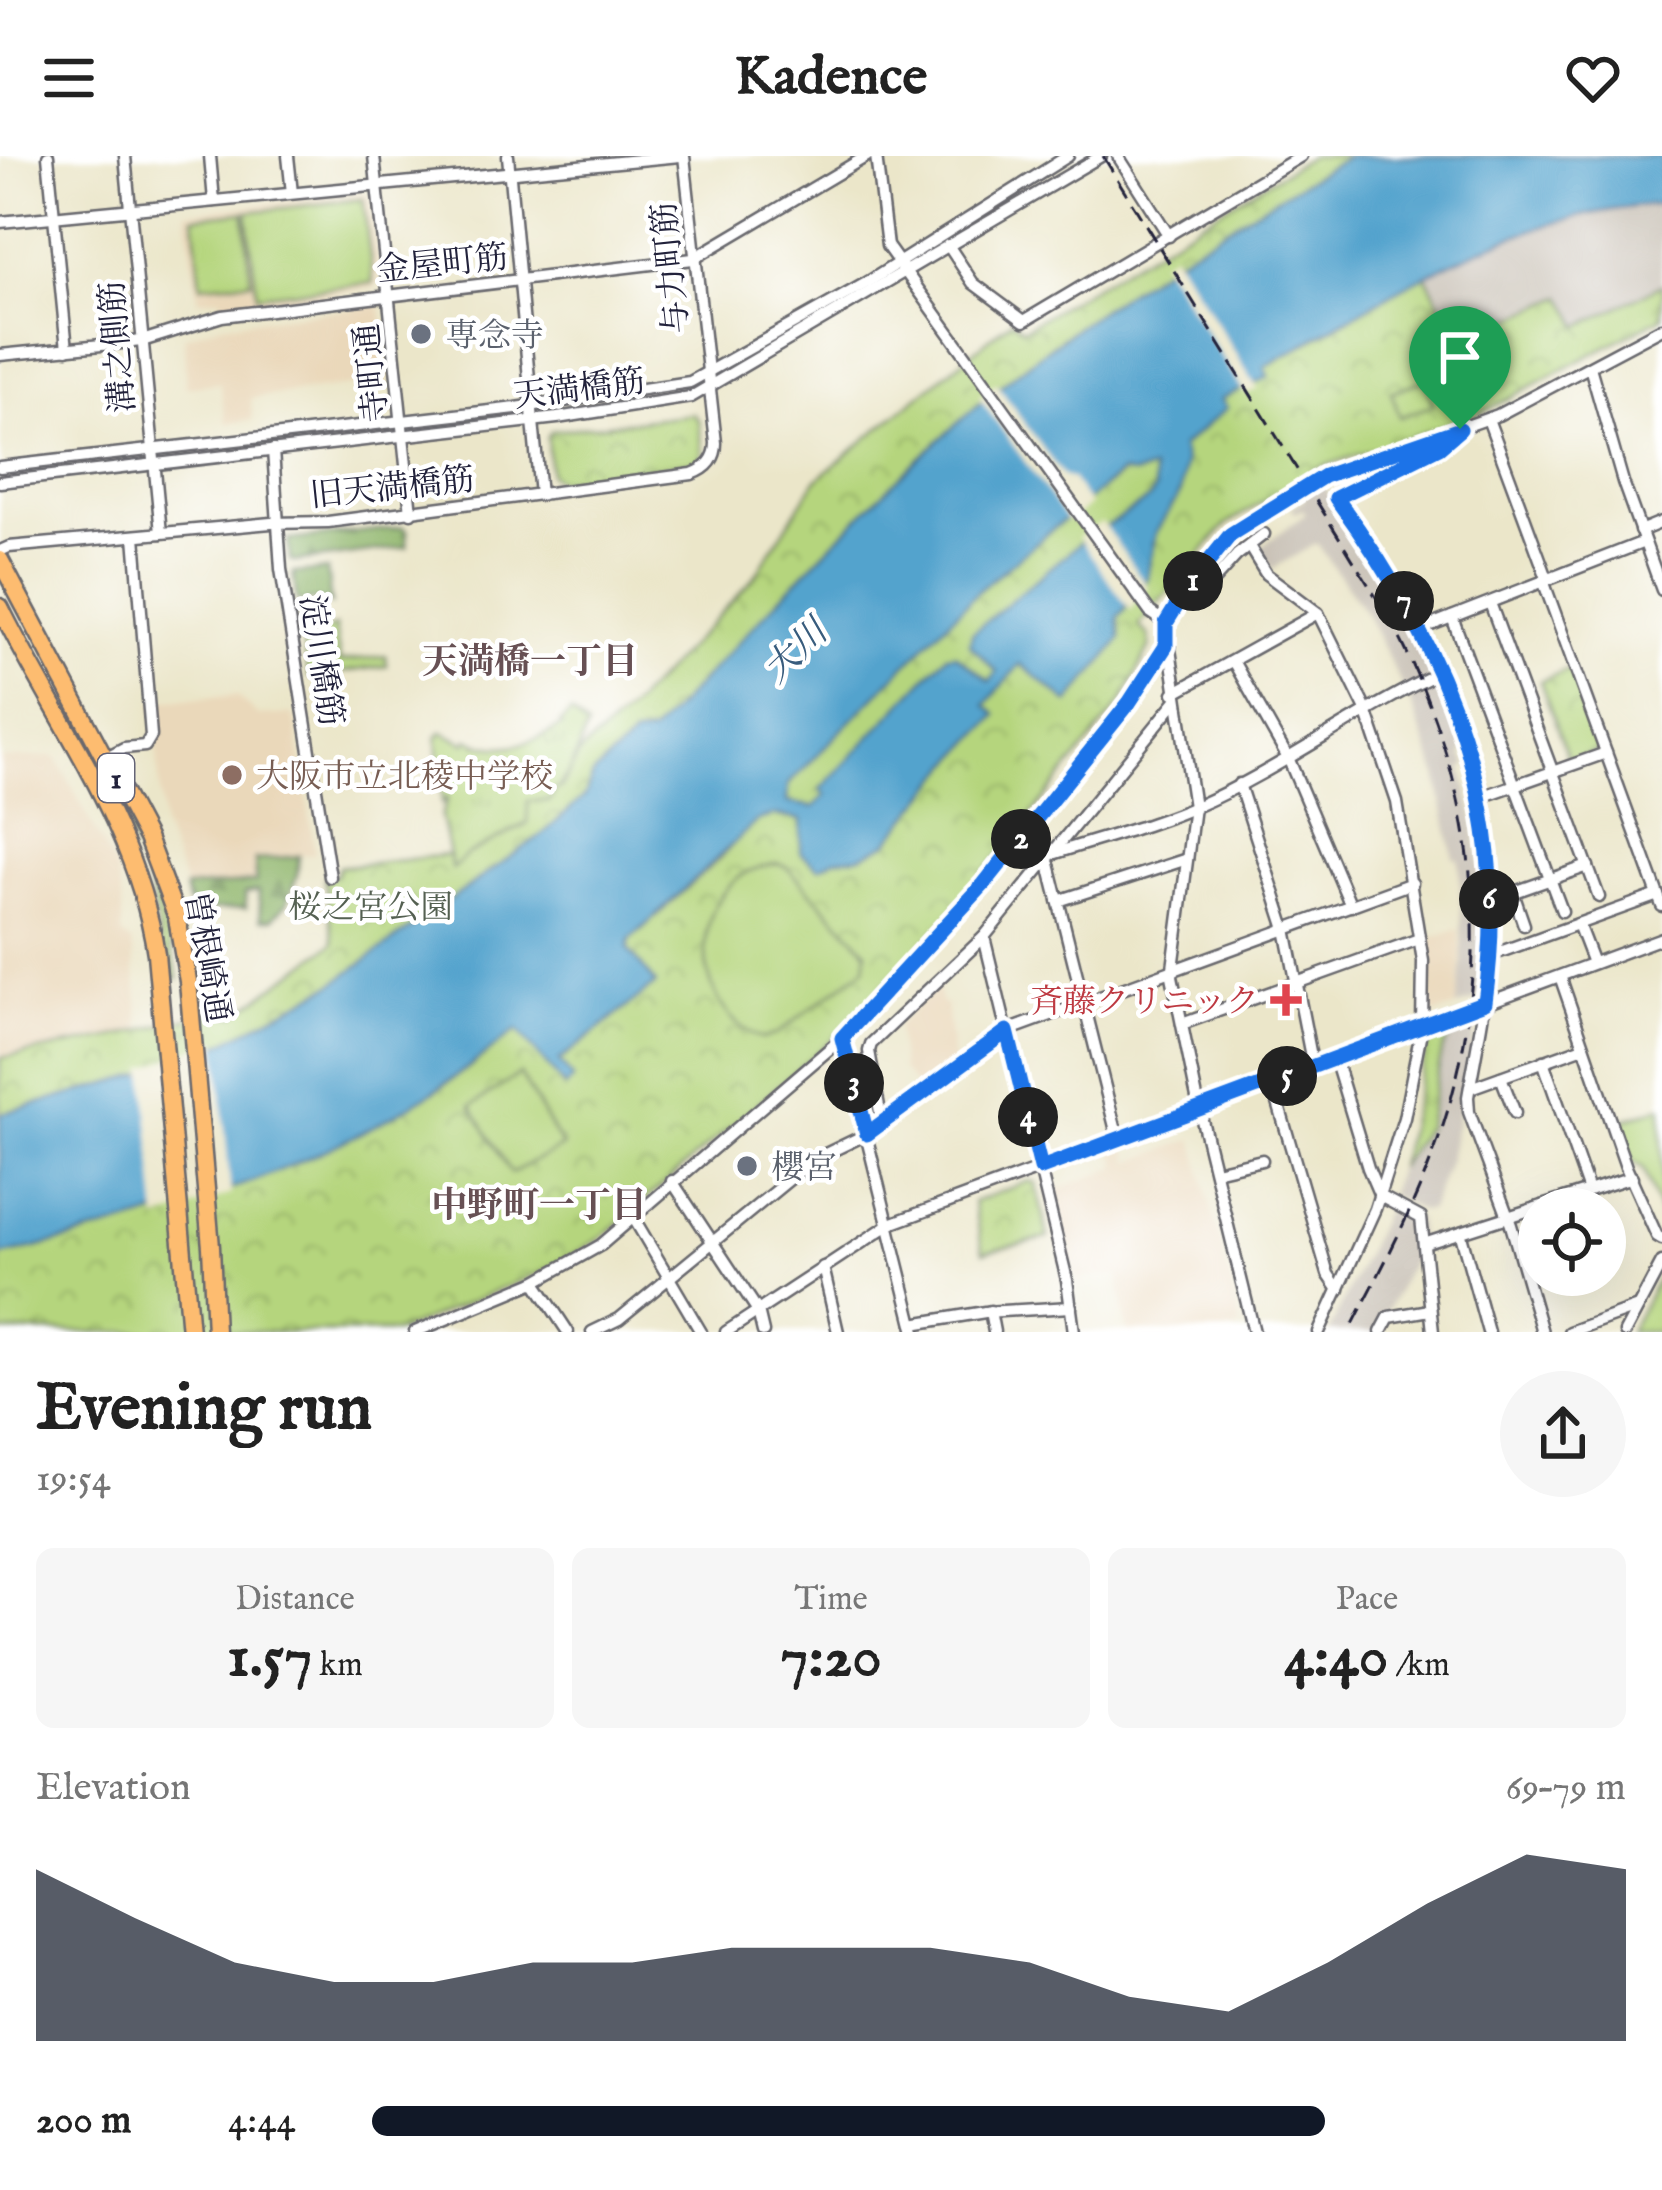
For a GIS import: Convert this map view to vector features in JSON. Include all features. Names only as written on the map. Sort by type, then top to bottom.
[{"type":"highway","name":"曽根崎通","points":[[0,556],[147,838],[170,894],[190,1011],[214,1332]]},
{"type":"highway","name":"曽根崎通","points":[[0,607],[132,858],[153,937],[190,1329]]},
{"type":"street","points":[[49,156],[67,349]]},
{"type":"street","name":"溝之側筋","points":[[125,156],[161,533]]},
{"type":"street","points":[[210,156],[214,201]]},
{"type":"street","points":[[288,156],[292,193]]},
{"type":"street","name":"寺町通","points":[[374,156],[411,513]]},
{"type":"street","points":[[508,156],[540,495]]},
{"type":"street","points":[[0,222],[682,156]]},
{"type":"street","name":"与力町筋","points":[[682,156],[709,389]]},
{"type":"street","name":"金屋町筋","points":[[0,355],[142,341],[222,316],[693,259],[867,156]]},
{"type":"street","points":[[877,156],[887,247],[1150,612],[1166,623]]},
{"type":"street","points":[[1043,156],[1056,182]]},
{"type":"street","name":"天満橋筋","points":[[0,482],[664,404],[709,389],[1068,156]]},
{"type":"street","name":"天満橋筋","points":[[0,466],[662,389],[708,375],[1100,156]]},
{"type":"street","points":[[1118,156],[1169,236]]},
{"type":"street","points":[[948,245],[973,283],[1024,321],[1301,156]]},
{"type":"street","points":[[1254,1332],[1199,1108],[1172,969],[1194,807],[1166,623],[1231,534],[1256,516],[1324,476],[1488,419],[1662,328]]},
{"type":"street","points":[[1590,367],[1662,590]]},
{"type":"street","name":"旧天満橋筋","points":[[0,556],[9,547],[411,513],[692,474],[703,469],[716,450],[709,389]]},
{"type":"street","points":[[1488,419],[1661,901],[1490,956]]},
{"type":"street","points":[[1460,429],[1439,447],[1336,498],[1421,629],[1465,732],[1489,846],[1490,956],[1469,1112],[1542,1332]]},
{"type":"street","name":"淀川橋筋","points":[[273,450],[280,569],[330,877]]},
{"type":"street","points":[[1421,629],[1546,581],[1662,523]]},
{"type":"street","points":[[1180,601],[1196,600],[1264,533]]},
{"type":"street","points":[[105,758],[124,748],[145,746],[151,736],[135,536]]},
{"type":"street","points":[[1249,546],[1266,574],[1318,613],[1366,710],[1397,802],[1419,938],[1422,1027],[1404,1118],[1380,1196],[1319,1332]]},
{"type":"street","points":[[1490,603],[1599,897]]},
{"type":"street","points":[[882,1123],[869,1051],[872,1044],[984,937],[1175,697],[1318,613]]},
{"type":"street","points":[[1452,617],[1562,911]]},
{"type":"street","points":[[415,1332],[535,1282],[601,1245],[842,1038],[984,884],[1129,703],[1166,646]]},
{"type":"street","points":[[1233,661],[1289,760],[1351,906]]},
{"type":"street","points":[[1047,856],[1194,807],[1289,760],[1366,710],[1442,672]]},
{"type":"street","points":[[1481,797],[1606,753]]},
{"type":"street","points":[[1239,784],[1286,928],[1313,1067]]},
{"type":"street","points":[[1047,856],[1118,1139]]},
{"type":"street","points":[[1058,901],[1187,859]]},
{"type":"street","points":[[1489,901],[1588,866]]},
{"type":"street","points":[[592,1332],[619,1318],[813,1160],[867,1134],[1007,1031],[1412,883]]},
{"type":"street","points":[[1513,893],[1525,926]]},
{"type":"street","points":[[1578,924],[1593,963]]},
{"type":"street","points":[[984,937],[1041,1168],[1073,1332]]},
{"type":"street","points":[[1182,1024],[1419,938]]},
{"type":"street","points":[[725,1332],[890,1224],[1662,938]]},
{"type":"street","points":[[1560,976],[1632,1177],[1662,1239]]},
{"type":"street","points":[[842,1038],[914,1328],[990,1311],[1071,1306]]},
{"type":"street","points":[[1469,1088],[1585,1046]]},
{"type":"street","points":[[1335,1059],[1380,1196],[1421,1219],[1433,1332]]},
{"type":"street","points":[[1543,1061],[1588,1188]]},
{"type":"street","points":[[1501,1077],[1515,1113]]},
{"type":"street","points":[[1272,1082],[1328,1274],[1339,1290]]},
{"type":"street","points":[[1215,1171],[1262,1160]]},
{"type":"street","points":[[1598,1188],[1632,1177]]},
{"type":"street","points":[[672,1181],[758,1311],[763,1332]]},
{"type":"street","points":[[1427,1243],[1518,1215]]},
{"type":"street","points":[[633,1217],[700,1332]]},
{"type":"street","points":[[1461,1235],[1487,1332]]},
{"type":"street","points":[[1624,1332],[1662,1262]]},
{"type":"street","points":[[823,1268],[838,1332]]},
{"type":"street","points":[[535,1282],[568,1332]]},
{"type":"street","points":[[1569,1332],[1638,1306]]},
{"type":"street","points":[[1381,1332],[1389,1316],[1430,1310]]},
{"type":"street","points":[[990,1311],[994,1332]]},
{"type":"shaded area","points":[[365,194],[379,282],[374,288],[223,307],[220,297],[198,300],[186,212]]},
{"type":"shaded area","points":[[1662,204],[1662,285],[1580,327],[1563,296],[1458,342],[1425,274],[1511,234],[1561,218]]},
{"type":"shaded area","points":[[378,305],[389,381],[251,398],[252,420],[226,423],[220,383],[186,387],[184,337],[222,324]]},
{"type":"shaded area","points":[[1312,467],[1406,614],[1465,745],[1462,756],[1468,765],[1462,768],[1484,890],[1484,957],[1481,998],[1456,1007],[1462,963],[1459,859],[1454,859],[1437,774],[1413,708],[1368,617],[1317,543],[1272,569],[1257,550],[1257,544],[1263,545],[1306,514],[1303,509],[1295,513],[1291,507],[1305,500],[1293,479]]},
{"type":"shaded area","name":"大阪市立北稜中学校","points":[[237,696],[258,716],[292,714],[296,722],[315,854],[255,860],[256,881],[185,887],[163,828],[153,701]]},
{"type":"shaded area","points":[[56,758],[115,868],[122,935],[132,943],[141,1031],[0,1058],[0,759]]},
{"type":"shaded area","points":[[1459,929],[1456,1007],[1431,1016],[1428,939]]},
{"type":"shaded area","points":[[937,987],[946,1004],[953,1062],[917,1088],[902,1069],[897,1026]]},
{"type":"shaded area","points":[[1479,1012],[1449,1160],[1430,1210],[1421,1211],[1389,1194],[1413,1117],[1431,1030]]},
{"type":"shaded area","points":[[1194,1139],[1240,1324],[1220,1332],[1128,1332],[1118,1275],[1076,1279],[1055,1190],[1118,1167],[1113,1150],[1125,1145],[1131,1162]]},
{"type":"shaded area","points":[[1388,1205],[1418,1218],[1420,1245],[1376,1332],[1329,1332]]},
{"type":"green space","name":"桜之宮公園","points":[[1310,156],[1349,156],[1146,279],[1004,383],[879,497],[652,733],[633,737],[594,774],[585,796],[544,833],[333,984],[217,1046],[148,1073],[0,1114],[0,1058],[115,1037],[214,1012],[235,1015],[334,943],[324,878],[336,876],[339,867],[448,855],[452,869],[467,855],[527,824],[528,801],[550,801],[580,752],[625,714],[753,579],[816,480],[1012,320],[1023,329]]},
{"type":"green space","points":[[363,199],[373,283],[257,295],[247,212]]},
{"type":"green space","points":[[244,212],[251,281],[201,285],[194,217]]},
{"type":"green space","points":[[1425,274],[1459,341],[1563,296],[1580,326],[1662,285],[1662,317],[1483,412],[1319,468],[1227,524],[1139,626],[1149,636],[1150,646],[1123,701],[958,906],[841,1032],[600,1239],[542,1272],[397,1332],[0,1332],[0,1256],[166,1211],[327,1149],[428,1095],[517,1030],[559,1061],[655,984],[628,949],[630,940],[721,857],[880,687],[980,589],[1063,518],[1231,392],[1268,376],[1264,368]]},
{"type":"green space","points":[[1424,380],[1433,405],[1400,417],[1391,392]]},
{"type":"green space","points":[[693,414],[699,421],[703,453],[699,461],[558,481],[550,475],[547,437],[552,431]]},
{"type":"green space","points":[[403,527],[407,547],[290,560],[288,540]]},
{"type":"green space","points":[[327,570],[331,604],[297,602],[293,573]]},
{"type":"green space","points":[[299,616],[305,619],[312,643],[321,642],[320,632],[335,627],[340,662],[386,656],[387,666],[308,677]]},
{"type":"green space","points":[[1570,669],[1600,750],[1569,761],[1540,681]]},
{"type":"green space","points":[[571,713],[587,728],[571,769],[550,801],[537,802],[529,822],[468,855],[452,870],[441,816],[448,797],[442,803],[437,738],[442,732],[466,743],[468,739],[493,746],[517,745],[562,726]]},
{"type":"green space","points":[[106,778],[156,882],[178,978],[167,978],[147,871]]},
{"type":"green space","points":[[299,856],[287,903],[272,919],[261,919],[258,891],[245,893],[246,908],[209,910],[189,904],[185,888],[256,882],[255,860]]},
{"type":"green space","points":[[778,864],[787,867],[867,951],[865,968],[777,1034],[762,1039],[736,1022],[718,999],[708,971],[706,942],[712,914],[726,890],[748,872]]},
{"type":"green space","points":[[1465,1016],[1443,1047],[1427,1126],[1399,1167],[1431,1030]]},
{"type":"green space","points":[[520,1074],[562,1147],[511,1173],[471,1106]]},
{"type":"green space","points":[[1662,1106],[1662,1218],[1643,1168],[1632,1161],[1620,1127],[1623,1120]]},
{"type":"green space","points":[[1029,1181],[1036,1183],[1048,1238],[983,1252],[973,1202]]},
{"type":"green space","points":[[1662,1270],[1662,1332],[1629,1332]]},
{"type":"water","name":"大川","points":[[1349,156],[1662,156],[1662,204],[1554,223],[1454,261],[1265,367],[1268,377],[1221,399],[1227,408],[1181,447],[1185,462],[1181,492],[1156,532],[1146,581],[1118,618],[1121,639],[1069,703],[1020,664],[986,705],[997,715],[887,843],[861,856],[835,859],[819,868],[801,853],[801,820],[774,815],[758,820],[630,940],[628,949],[656,984],[559,1061],[573,1079],[565,1087],[517,1030],[462,1072],[379,1124],[275,1172],[166,1212],[0,1256],[0,1114],[148,1073],[217,1046],[333,984],[544,833],[585,796],[593,775],[633,737],[652,733],[879,497],[1004,384],[1146,279]],"holes":[[[1152,470],[1155,490],[1149,499],[1080,543],[972,633],[970,644],[997,672],[990,681],[955,654],[947,655],[820,790],[826,795],[814,807],[787,802],[788,785],[980,589],[1121,473]]]},
{"type":"pier","points":[[1173,253],[1258,389],[1245,394],[1161,261]]},
{"type":"pier","points":[[996,383],[1063,476],[1072,479],[1090,505],[1068,522],[979,398]]},
{"type":"pier","points":[[1102,522],[1148,587],[1130,610],[1078,537]]},
{"type":"pier","points":[[217,1039],[231,1194],[158,1220],[144,1068],[180,1054],[185,1089],[182,1053]]},
{"type":"railway","points":[[1103,156],[1392,623],[1420,681],[1458,802],[1473,927],[1462,1053],[1426,1172],[1349,1332]]},
{"type":"place","name":"専念寺","points":[[421,334]]},
{"type":"place","name":"大阪市立北稜中学校","points":[[232,775]]},
{"type":"place","name":"斉藤クリニック","points":[[1286,1000]]},
{"type":"place","name":"櫻宮","points":[[747,1166]]},
{"type":"district","name":"天満橋一丁目","points":[[530,660]]},
{"type":"district","name":"中野町一丁目","points":[[539,1204]]},
{"type":"route","points":[[1460,429],[1439,447],[1336,498],[1421,629],[1465,732],[1489,846],[1490,956],[1485,1002],[1041,1168],[1007,1031],[867,1134],[842,1038],[984,884],[1129,703],[1166,646],[1166,623],[1231,534],[1324,476],[1460,429]]}]
